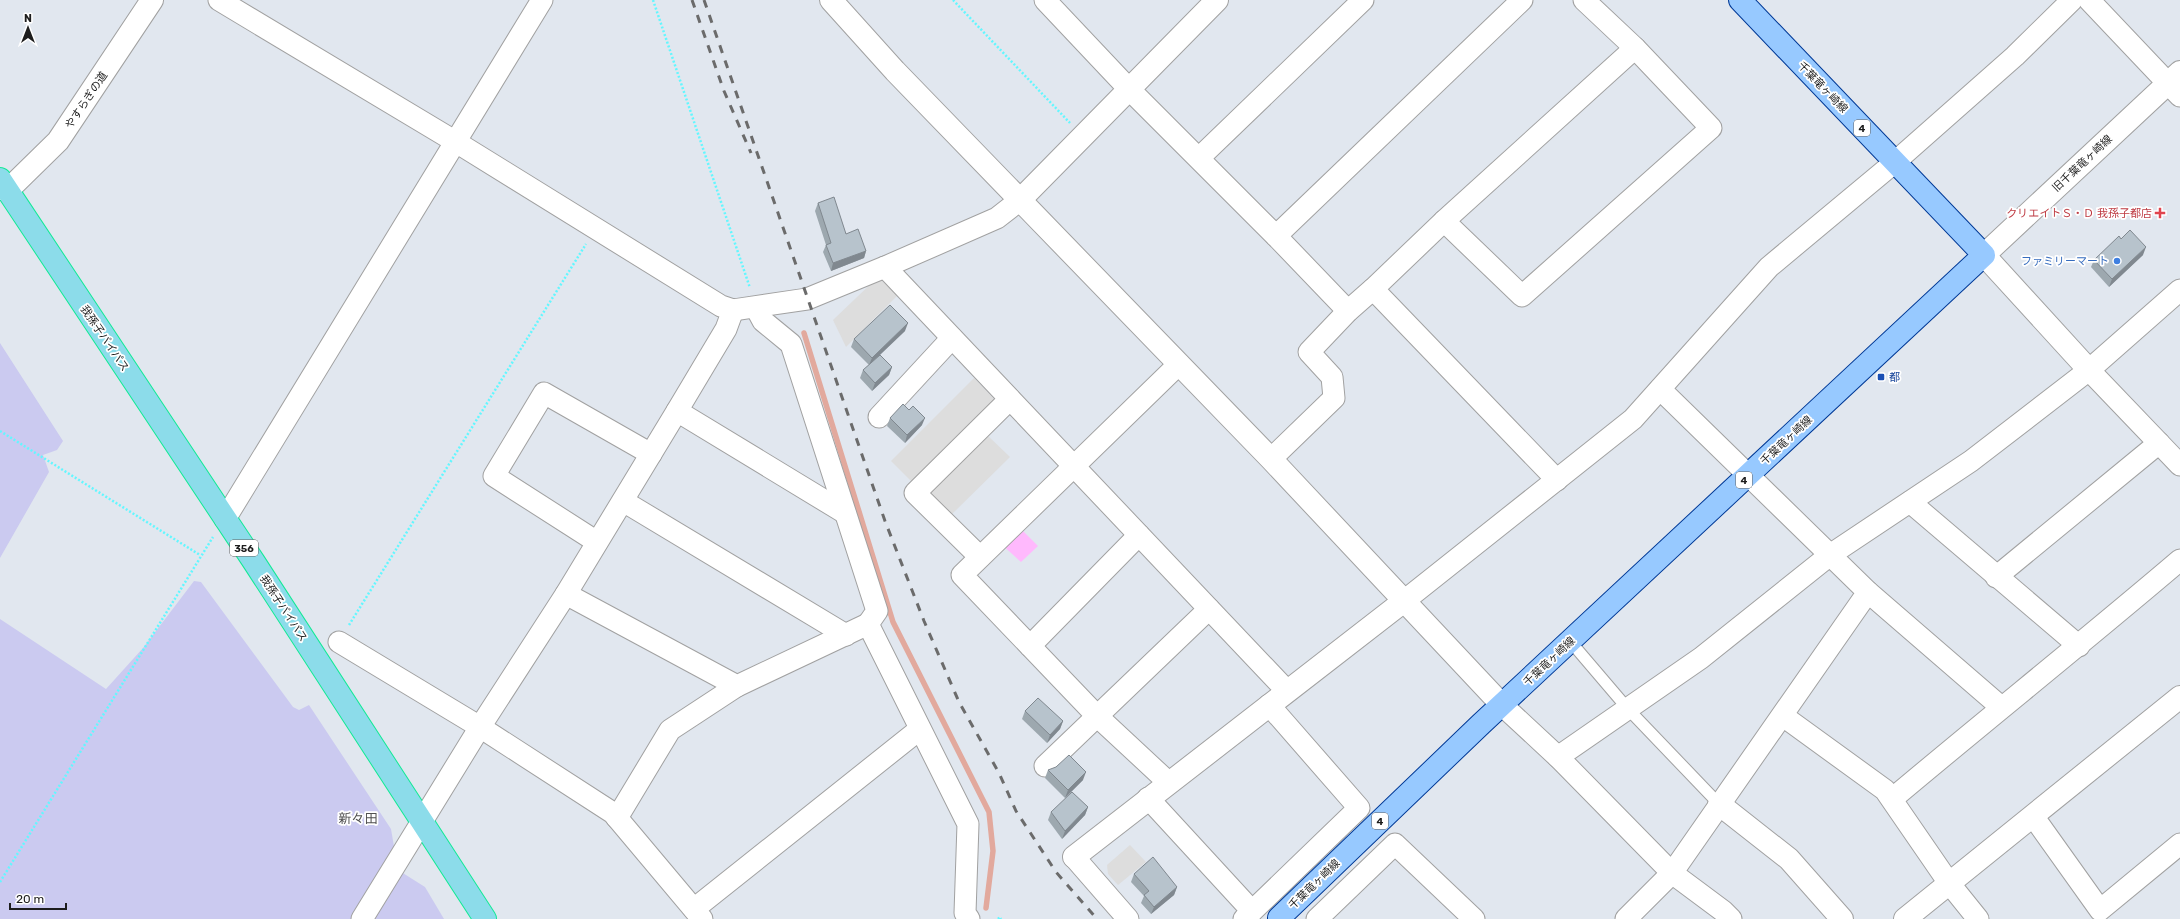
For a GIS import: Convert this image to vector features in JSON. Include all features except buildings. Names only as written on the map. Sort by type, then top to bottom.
[{"type":"highway","name":"我孫子バイパス","points":[[4,185],[225,519],[485,919]]},
{"type":"main road","name":"千葉竜ヶ崎線","points":[[1279,918],[1570,641],[1749,476],[1984,255],[1740,0]]},
{"type":"street","name":"やすらぎの道","points":[[4,185],[58,141],[152,0]]},
{"type":"street","points":[[219,0],[456,142],[721,306],[733,310],[756,308],[807,299],[997,218],[1020,200],[1217,0]]},
{"type":"street","points":[[225,519],[542,0]]},
{"type":"street","points":[[831,0],[895,71],[1271,459],[1502,705],[1558,757],[1672,873],[1723,911],[1731,919]]},
{"type":"street","points":[[1199,158],[1362,0]]},
{"type":"street","points":[[1276,236],[1522,0]]},
{"type":"street","points":[[1444,221],[1522,296],[1711,128],[1635,48],[1584,0]]},
{"type":"street","points":[[1128,919],[1074,857],[1168,782],[1404,601],[1633,419],[1769,267],[1895,162],[2016,56],[2072,0]]},
{"type":"street","points":[[2089,0],[2176,84]]},
{"type":"street","points":[[1051,2],[1129,90],[1199,158],[1348,311]]},
{"type":"street","points":[[1271,459],[1334,398],[1332,377],[1309,352],[1348,311],[1444,221],[1635,48]]},
{"type":"street","name":"旧千葉竜ヶ崎線","points":[[1984,255],[2176,84]]},
{"type":"street","points":[[1984,255],[2089,370],[2180,465]]},
{"type":"street","points":[[885,267],[1287,691]]},
{"type":"street","points":[[1373,289],[1557,480]]},
{"type":"street","points":[[1558,757],[1701,658],[1830,555],[1971,461],[2089,370],[2180,290]]},
{"type":"street","points":[[617,818],[670,730],[737,686],[868,624],[877,610],[791,344],[763,321],[756,308]]},
{"type":"street","points":[[362,919],[421,821],[566,594],[623,501],[726,329],[733,310]]},
{"type":"street","points":[[879,417],[952,338]]},
{"type":"street","points":[[1168,782],[1097,716],[962,575],[1179,364]]},
{"type":"street","points":[[1660,389],[1868,592],[2001,707]]},
{"type":"street","points":[[597,542],[494,476],[544,393],[651,454]]},
{"type":"street","points":[[980,557],[915,493],[1010,399]]},
{"type":"street","points":[[677,411],[845,513]]},
{"type":"street","points":[[1996,577],[2159,443]]},
{"type":"street","points":[[623,501],[846,634]]},
{"type":"street","points":[[1910,502],[1996,577],[2079,646]]},
{"type":"street","points":[[1030,646],[1139,535]]},
{"type":"street","points":[[1892,799],[2001,707],[2079,646],[2180,560]]},
{"type":"street","points":[[1626,919],[1672,873],[1719,804],[1783,716],[1868,592]]},
{"type":"street","points":[[566,594],[737,686]]},
{"type":"street","points":[[1045,766],[1209,609]]},
{"type":"street","points":[[868,624],[968,824],[965,913],[969,919]]},
{"type":"street","points":[[339,642],[480,727],[617,818],[698,914],[920,728]]},
{"type":"street","points":[[1905,919],[2180,697]]},
{"type":"street","points":[[1148,798],[1248,915],[1359,808],[1269,705]]},
{"type":"street","points":[[1783,716],[1885,790],[1950,883],[1978,919]]},
{"type":"street","points":[[1719,804],[1789,860],[1842,919]]},
{"type":"street","points":[[2032,816],[2104,914],[2180,844]]},
{"type":"street","points":[[1317,919],[1395,844],[1474,919]]},
{"type":"lane","points":[[1570,641],[1628,709],[1719,804]]},
{"type":"path","points":[[653,0],[756,308]]},
{"type":"path","points":[[953,0],[1082,137]]},
{"type":"path","points":[[339,642],[596,228]]},
{"type":"path","points":[[0,431],[200,555]]},
{"type":"path","points":[[0,882],[200,555],[225,519]]},
{"type":"path","points":[[998,919],[1000,917],[1001,919]]},
{"type":"shaded area","points":[[878,277],[898,295],[846,347],[833,320]]},
{"type":"shaded area","points":[[0,343],[63,441],[57,450],[43,455],[49,472],[0,558]]},
{"type":"shaded area","points":[[974,378],[995,400],[914,484],[891,461]]},
{"type":"shaded area","points":[[986,434],[1010,457],[948,518],[929,498],[928,489]]},
{"type":"shaded area","points":[[1018,526],[1038,546],[1021,562],[1001,544]]},
{"type":"shaded area","points":[[194,581],[201,582],[293,707],[299,710],[309,705],[391,829],[398,870],[425,887],[444,919],[0,919],[0,619],[106,689],[143,648]]},
{"type":"shaded area","points":[[1130,845],[1146,862],[1118,885],[1108,874],[1107,865]]},
{"type":"waterway","points":[[804,333],[893,622],[989,812],[993,851],[986,908]]},
{"type":"railway","points":[[692,0],[724,91],[751,153]]},
{"type":"railway","points":[[704,0],[885,521],[924,621],[959,702],[999,773],[1016,811],[1056,872],[1097,919]]},
{"type":"place","name":"クリエイトＳ・Ｄ 我孫子都店","points":[[2160,213]]},
{"type":"place","name":"ファミリーマート","points":[[2117,261]]},
{"type":"place","name":"都","points":[[1881,377]]},
{"type":"district","name":"新々田","points":[[358,818]]}]
